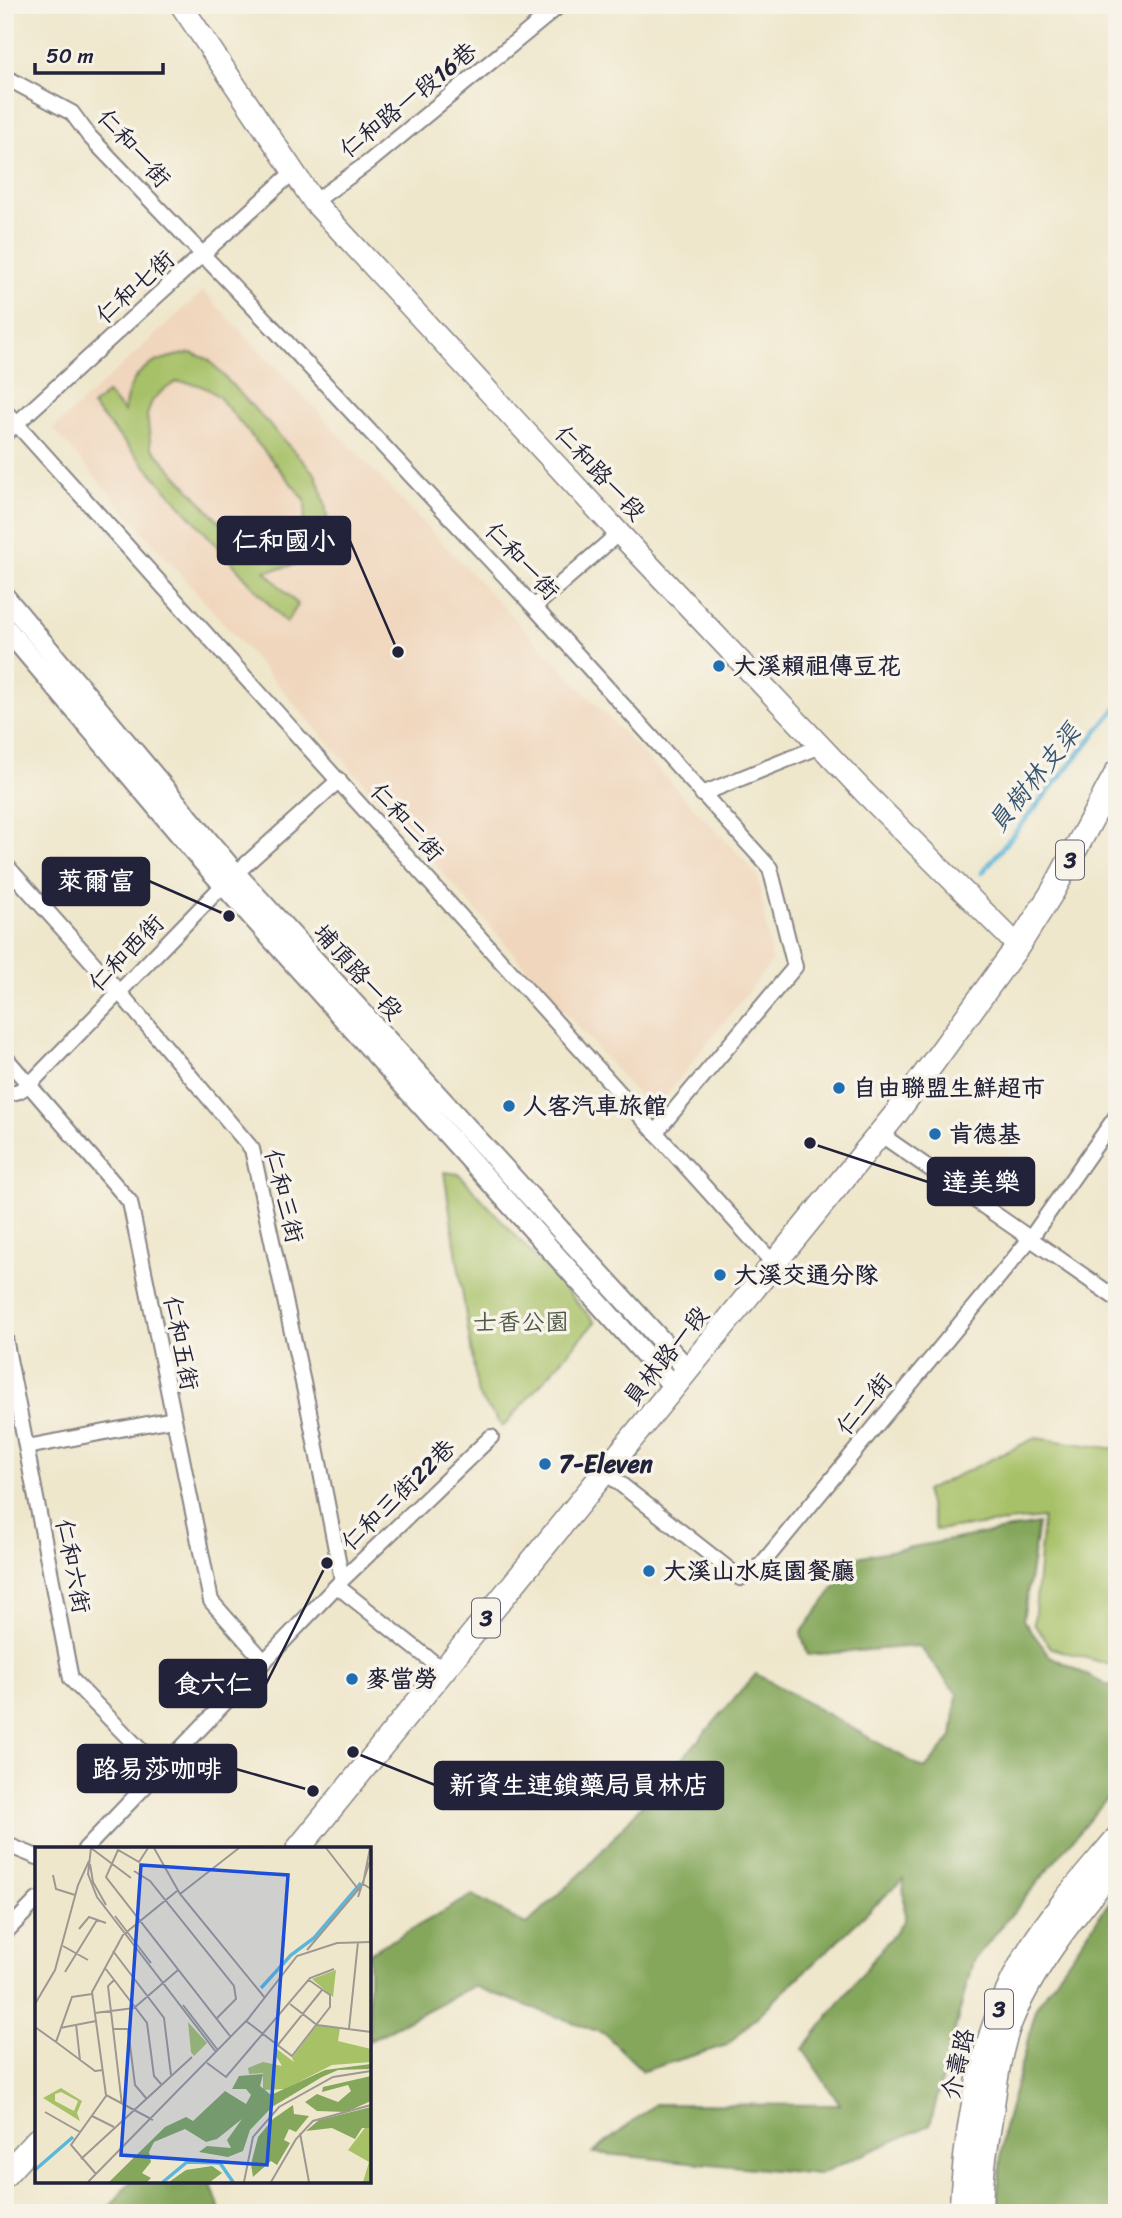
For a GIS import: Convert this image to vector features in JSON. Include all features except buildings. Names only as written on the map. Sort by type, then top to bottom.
[{"type":"main road","name":"仁和路一段","points":[[181,5],[314,202],[619,533],[821,746],[1017,946]]},
{"type":"main road","name":"員林路一段","points":[[300,1847],[880,1134],[1017,946],[1053,891],[1117,772]]},
{"type":"main road","name":"介壽路","points":[[961,2213],[964,2162],[985,2051],[999,2009],[1031,1948],[1062,1902],[1117,1838]]},
{"type":"main road","name":"介壽路","points":[[981,2213],[986,2147],[1001,2053],[1010,2024],[1028,1986],[1075,1914],[1117,1864]]},
{"type":"main road","points":[[5,2175],[35,2142]]},
{"type":"street","name":"仁和路一段16巷","points":[[314,202],[369,162],[560,5]]},
{"type":"street","name":"仁和一街","points":[[5,77],[72,113],[89,136],[534,607],[770,868],[795,967],[656,1132]]},
{"type":"street","name":"仁和七街","points":[[10,429],[204,256],[293,172]]},
{"type":"street","name":"仁和二街","points":[[5,411],[10,429],[339,780],[774,1264]]},
{"type":"street","points":[[534,607],[619,533]]},
{"type":"street","name":"埔頂路一段","points":[[5,597],[230,880]]},
{"type":"street","name":"埔頂路一段","points":[[5,627],[681,1379]]},
{"type":"street","points":[[702,794],[821,746]]},
{"type":"street","name":"仁和西街","points":[[5,1095],[30,1084],[230,880],[339,780]]},
{"type":"street","name":"仁和三街","points":[[5,864],[120,993],[252,1149],[307,1401],[340,1583]]},
{"type":"street","name":"仁和五街","points":[[5,1057],[130,1202],[211,1601],[264,1661]]},
{"type":"street","name":"仁二街","points":[[606,1472],[740,1578],[761,1565],[1030,1239],[1117,1115]]},
{"type":"street","points":[[880,1134],[1117,1299]]},
{"type":"street","name":"仁和六街","points":[[5,1338],[71,1679],[160,1770]]},
{"type":"street","points":[[27,1447],[173,1419]]},
{"type":"street","name":"仁和三街22巷","points":[[87,1847],[340,1583],[491,1437]]},
{"type":"street","points":[[340,1583],[443,1670]]},
{"type":"street","points":[[5,1844],[35,1856]]},
{"type":"street","points":[[5,1933],[35,1902]]},
{"type":"shaded area","points":[[203,291],[758,875],[772,962],[653,1112],[53,429]]},
{"type":"green space","points":[[191,353],[208,359],[315,474],[327,512],[324,541],[316,552],[304,560],[287,567],[265,571],[298,605],[286,623],[92,406],[107,393],[124,412],[131,385],[144,369],[164,359]],"holes":[[[176,382],[199,385],[219,397],[305,500],[302,526],[288,546],[263,555],[244,549],[151,447],[147,415],[152,401]]]},
{"type":"green space","name":"士香公園","points":[[444,1172],[459,1174],[595,1322],[503,1427],[478,1395]]},
{"type":"green space","points":[[1035,1438],[1117,1449],[1117,1665],[1051,1648],[1034,1624],[1043,1518],[936,1530],[925,1491]]},
{"type":"green space","points":[[1038,1524],[1023,1620],[1050,1656],[1108,1686],[1117,1682],[1117,1786],[973,1961],[930,2125],[819,2174],[593,2153],[655,2104],[840,2105],[803,2049],[905,1919],[903,1879],[727,2045],[643,2071],[605,2034],[473,1986],[371,2040],[371,1952],[473,1895],[526,1925],[586,1869],[756,1674],[925,1769],[952,1737],[957,1694],[919,1646],[808,1655],[801,1633],[857,1557]]},
{"type":"green space","points":[[1117,1891],[1117,2213],[996,2213],[1003,2132],[1037,2006]]},
{"type":"green space","points":[[129,2183],[211,2183],[221,2213],[105,2213]]},
{"type":"waterway","name":"員樹林支渠","points":[[982,873],[1117,707]]},
{"type":"place","name":"仁和國小","points":[[398,652]]},
{"type":"place","name":"大溪賴祖傳豆花","points":[[719,666]]},
{"type":"place","name":"萊爾富","points":[[229,916]]},
{"type":"place","name":"自由聯盟生鮮超市","points":[[839,1088]]},
{"type":"place","name":"人客汽車旅館","points":[[509,1106]]},
{"type":"place","name":"肯德基","points":[[935,1134]]},
{"type":"place","name":"達美樂","points":[[810,1143]]},
{"type":"place","name":"大溪交通分隊","points":[[720,1275]]},
{"type":"place","name":"7-Eleven","points":[[545,1464]]},
{"type":"place","name":"食六仁","points":[[327,1563]]},
{"type":"place","name":"大溪山水庭園餐廳","points":[[649,1571]]},
{"type":"place","name":"麥當勞","points":[[352,1679]]},
{"type":"place","name":"新資生連鎖藥局員林店","points":[[353,1752]]},
{"type":"place","name":"路易莎咖啡","points":[[313,1791]]}]
